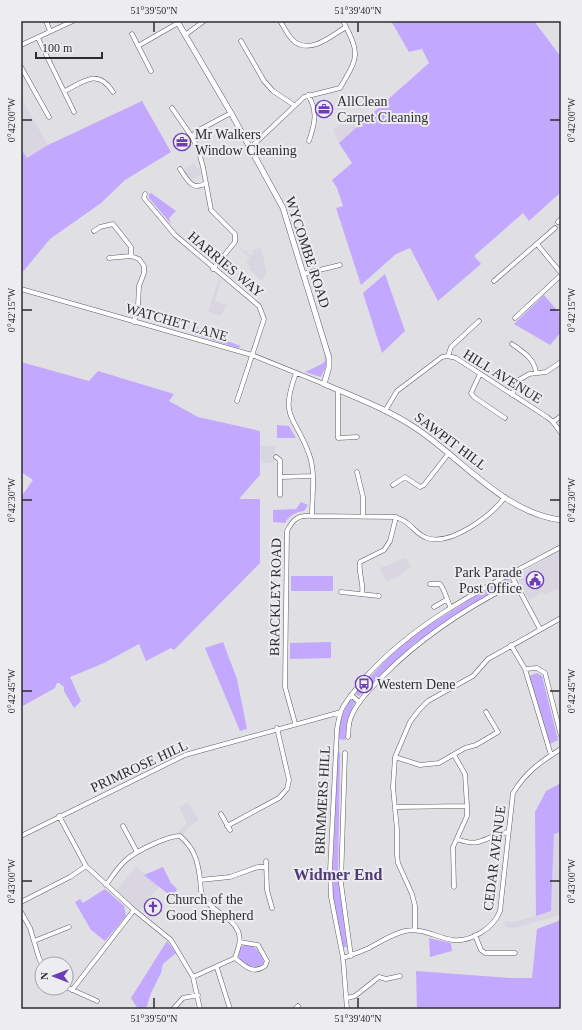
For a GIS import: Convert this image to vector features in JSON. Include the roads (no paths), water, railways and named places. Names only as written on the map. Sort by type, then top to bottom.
[{"type":"street","points":[[46,21],[50,31]]},
{"type":"street","points":[[21,45],[73,21]]},
{"type":"street","points":[[185,35],[204,21]]},
{"type":"street","points":[[280,21],[294,42],[306,46],[315,45],[346,27]]},
{"type":"street","points":[[250,148],[294,105],[308,95],[331,92],[340,88],[355,62],[356,46],[343,21]]},
{"type":"street","points":[[138,46],[178,22]]},
{"type":"street","name":"WYCOMBE ROAD","points":[[178,22],[231,113],[283,208],[329,358],[330,367],[324,384]]},
{"type":"street","points":[[132,34],[150,69],[155,65]]},
{"type":"street","points":[[38,38],[74,112]]},
{"type":"street","points":[[241,41],[264,81],[273,91],[294,105]]},
{"type":"street","points":[[21,67],[49,117]]},
{"type":"street","points":[[65,91],[92,77],[101,79],[113,92]]},
{"type":"street","points":[[308,95],[316,112],[315,123],[309,141]]},
{"type":"street","points":[[172,108],[192,137],[198,149],[211,210],[235,234],[235,242],[213,269]]},
{"type":"street","points":[[192,137],[231,113]]},
{"type":"street","points":[[180,169],[190,183],[196,187],[206,183]]},
{"type":"street","name":"HARRIES WAY","points":[[143,196],[175,235],[213,269],[259,306],[264,319],[237,401]]},
{"type":"street","points":[[94,231],[100,227],[113,224],[131,247],[131,256]]},
{"type":"street","points":[[494,281],[555,228]]},
{"type":"street","points":[[515,318],[561,274],[536,244]]},
{"type":"street","points":[[109,258],[131,256],[139,259],[144,266],[144,273],[139,286],[138,306],[134,322]]},
{"type":"street","points":[[303,274],[340,265]]},
{"type":"street","name":"WATCHET LANE","points":[[21,288],[252,355],[324,384]]},
{"type":"street","points":[[385,411],[397,391],[442,357],[448,356],[451,347],[480,321]]},
{"type":"street","points":[[512,344],[530,357],[535,364],[536,372]]},
{"type":"street","name":"HILL AVENUE","points":[[448,356],[456,358],[553,422],[561,433]]},
{"type":"street","points":[[512,395],[519,380],[529,374],[546,372],[561,362]]},
{"type":"street","points":[[296,373],[290,390],[288,405],[290,416],[310,454],[312,476],[312,516],[396,517],[407,522],[426,538],[439,540],[452,537],[492,513],[504,497]]},
{"type":"street","points":[[480,374],[471,393],[474,397],[505,418]]},
{"type":"street","name":"SAWPIT HILL","points":[[324,384],[385,411],[413,426],[504,497],[536,515],[561,520]]},
{"type":"street","points":[[338,390],[338,438],[357,437]]},
{"type":"street","points":[[553,422],[561,416]]},
{"type":"street","points":[[393,485],[405,478],[416,486],[420,487],[424,485],[449,453]]},
{"type":"street","points":[[276,457],[280,460],[280,495]]},
{"type":"street","points":[[357,472],[363,497],[363,516]]},
{"type":"street","points":[[280,476],[312,476]]},
{"type":"street","name":"BRACKLEY ROAD","points":[[295,723],[285,687],[287,531],[292,520],[303,515],[312,516]]},
{"type":"street","points":[[362,594],[363,589],[359,569],[360,562],[384,550],[390,541],[396,517]]},
{"type":"street","points":[[341,712],[351,695],[383,660],[414,632],[451,608],[561,547]]},
{"type":"street","points":[[510,574],[540,630]]},
{"type":"street","points":[[348,738],[348,727],[351,717],[360,702],[377,682],[419,642],[490,596],[515,583]]},
{"type":"street","points":[[430,584],[440,584],[446,592],[446,600],[451,608]]},
{"type":"street","points":[[341,592],[379,596]]},
{"type":"street","points":[[434,607],[446,600]]},
{"type":"street","points":[[415,930],[412,894],[398,859],[393,771],[395,757],[410,722],[428,701],[473,676],[488,659],[561,618]]},
{"type":"street","points":[[511,645],[525,669],[551,755]]},
{"type":"street","points":[[525,669],[537,668],[545,673],[561,736]]},
{"type":"street","points":[[351,695],[360,702]]},
{"type":"street","name":"PRIMROSE HILL","points":[[21,836],[185,755],[295,723],[341,712]]},
{"type":"street","name":"BRIMMERS HILL","points":[[341,712],[337,729],[330,871],[331,897],[343,958],[347,1009]]},
{"type":"street","points":[[395,757],[420,765],[430,765],[439,763],[465,748],[476,746],[499,733],[486,712]]},
{"type":"street","points":[[221,814],[229,828],[279,798],[287,789],[289,780],[277,728]]},
{"type":"street","name":"CEDAR AVENUE","points":[[343,958],[351,956],[397,933],[415,930],[454,940],[476,935],[492,925],[497,920],[500,911],[513,793],[519,782],[534,766],[561,749]]},
{"type":"street","points":[[345,753],[341,883],[351,956]]},
{"type":"street","points":[[454,755],[465,774],[467,806],[467,816],[454,847],[454,887]]},
{"type":"street","points":[[395,807],[467,806]]},
{"type":"street","points":[[59,816],[86,866],[134,910],[171,940],[193,977],[200,1009]]},
{"type":"street","points":[[123,826],[137,852]]},
{"type":"street","points":[[457,839],[474,844],[500,833],[508,832]]},
{"type":"street","points":[[106,885],[126,860],[137,852],[173,836],[180,836],[190,845],[198,862],[202,894],[209,905],[230,921],[237,930],[240,942],[235,958],[217,968],[193,977]]},
{"type":"street","points":[[266,861],[267,890],[272,908]]},
{"type":"street","points":[[21,902],[70,877],[86,866]]},
{"type":"street","points":[[200,880],[230,877],[258,867],[266,867]]},
{"type":"street","points":[[74,987],[134,910]]},
{"type":"street","points":[[21,912],[34,940],[38,956]]},
{"type":"street","points":[[34,940],[69,927]]},
{"type":"street","points":[[476,935],[481,950],[485,953],[514,953]]},
{"type":"street","points":[[235,958],[250,970],[254,971],[265,966],[267,961],[258,945],[240,942]]},
{"type":"street","points":[[217,968],[230,1009]]},
{"type":"street","points":[[347,998],[355,996],[380,977],[386,979],[400,976]]},
{"type":"street","points":[[74,991],[97,1001]]},
{"type":"street","points":[[173,1009],[184,998],[198,995]]},
{"type":"place","name":"AllClean Carpet Cleaning","points":[[324,109]]},
{"type":"place","name":"Mr Walkers Window Cleaning","points":[[182,142]]},
{"type":"place","name":"Park Parade Post Office","points":[[535,580]]},
{"type":"place","name":"Western Dene","points":[[364,684]]},
{"type":"place","name":"Church of the Good Shepherd","points":[[153,907]]},
{"type":"district","name":"Widmer End","points":[[338,874]]}]
